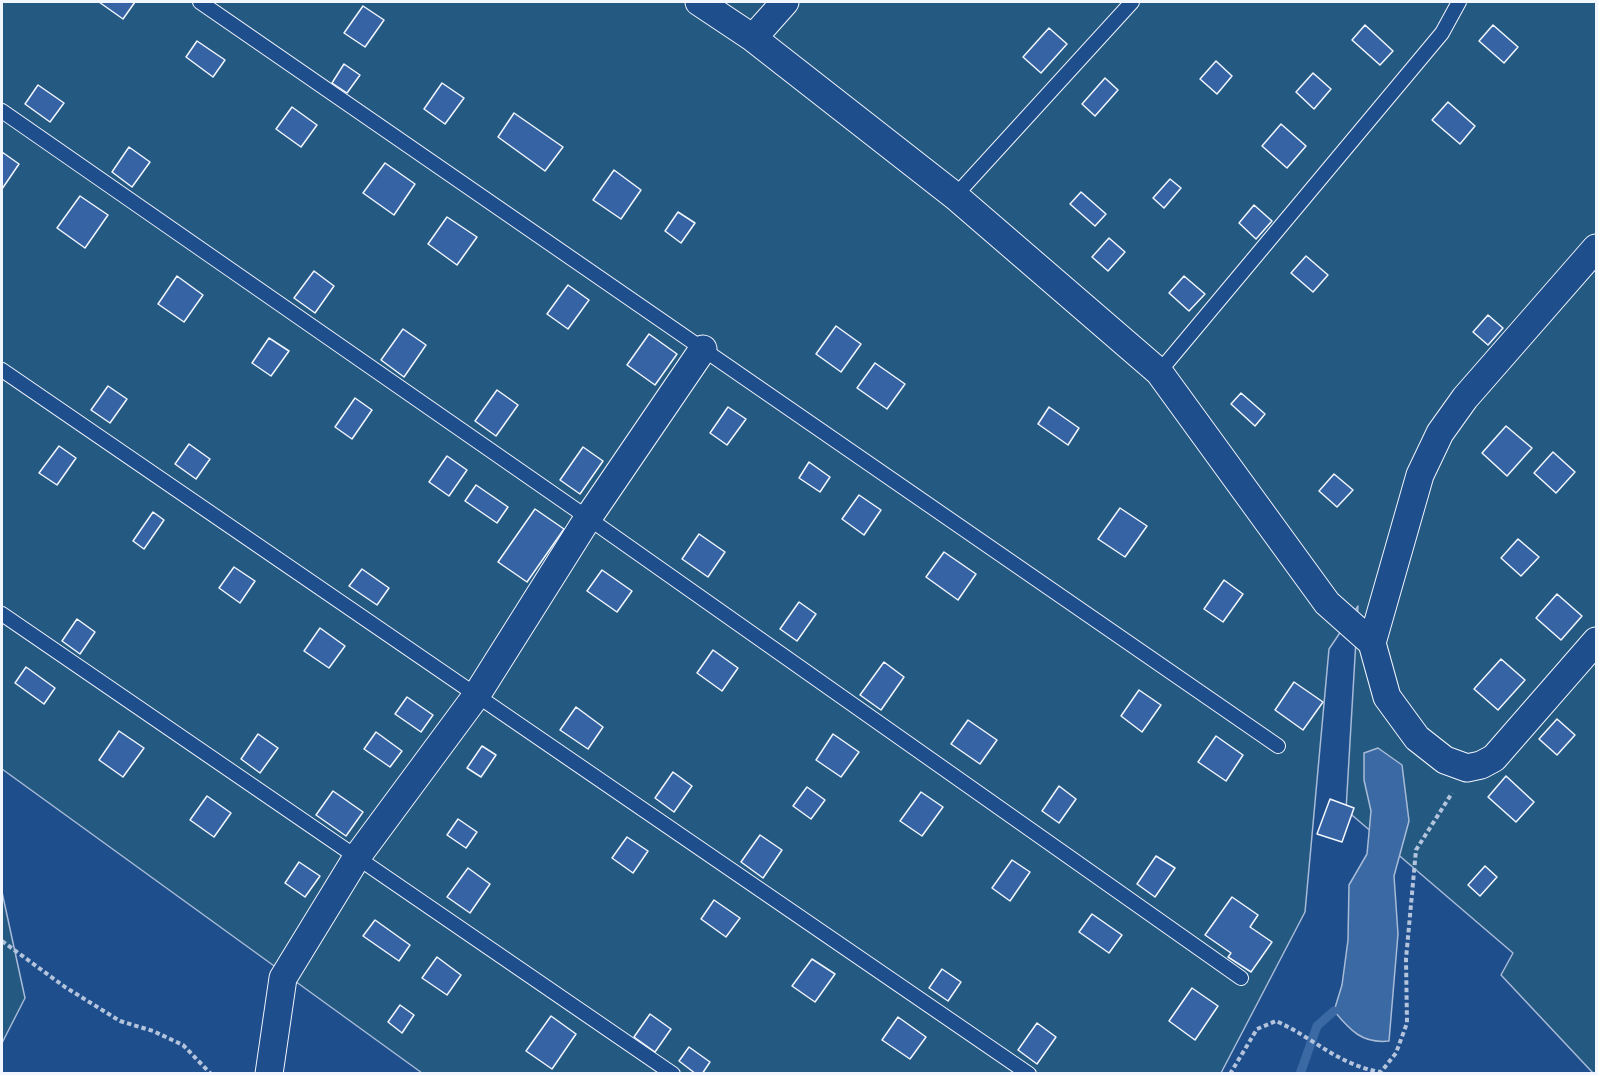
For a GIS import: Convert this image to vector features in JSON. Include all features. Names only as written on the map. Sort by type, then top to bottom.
[{"type":"street","points":[[699,2],[753,38],[954,196],[1159,372],[1327,603],[1372,643]]},
{"type":"street","points":[[753,38],[785,2]]},
{"type":"street","points":[[1596,248],[1465,398],[1440,433],[1420,475],[1372,643],[1387,697],[1417,738],[1445,760],[1467,768],[1494,758],[1596,641]]},
{"type":"street","points":[[269,1074],[283,978],[357,857],[476,696],[588,518],[703,349]]},
{"type":"lane","points":[[201,2],[1278,746]]},
{"type":"lane","points":[[954,196],[1132,2]]},
{"type":"lane","points":[[1159,372],[1442,33],[1459,2]]},
{"type":"lane","points":[[2,111],[588,518],[1241,978]]},
{"type":"lane","points":[[2,370],[1029,1074]]},
{"type":"lane","points":[[2,615],[673,1074]]},
{"type":"path","points":[[1230,1074],[1257,1029],[1276,1021],[1299,1031],[1328,1054],[1361,1069],[1380,1072],[1396,1053],[1407,1023],[1406,959],[1416,850],[1467,768]]},
{"type":"path","points":[[2,941],[65,987],[120,1021],[153,1031],[183,1045],[211,1074]]},
{"type":"shaded area","points":[[2,2],[1596,2],[1596,1073],[1593,1073],[1501,975],[1513,953],[1346,810],[1358,606],[1329,649],[1305,912],[1221,1073],[422,1073],[2,769]]},
{"type":"shaded area","points":[[1378,748],[1402,765],[1409,821],[1394,876],[1398,934],[1389,1041],[1364,1038],[1334,1011],[1342,985],[1348,940],[1349,885],[1367,854],[1371,811],[1364,780],[1364,753]]},
{"type":"shaded area","points":[[2,892],[25,998],[2,1043]]},
{"type":"building","points":[[99,2],[135,2],[123,19]]},
{"type":"building","points":[[363,6],[384,20],[365,47],[344,33]]},
{"type":"building","points":[[1365,25],[1393,51],[1380,65],[1352,40]]},
{"type":"building","points":[[1493,25],[1518,47],[1504,63],[1479,41]]},
{"type":"building","points":[[1049,28],[1067,44],[1041,73],[1023,57]]},
{"type":"building","points":[[197,41],[225,60],[213,77],[186,57]]},
{"type":"building","points":[[1216,61],[1232,76],[1217,94],[1200,79]]},
{"type":"building","points":[[344,64],[360,75],[347,93],[332,83]]},
{"type":"building","points":[[1313,73],[1331,89],[1314,109],[1296,92]]},
{"type":"building","points":[[1105,78],[1118,90],[1095,116],[1082,104]]},
{"type":"building","points":[[442,83],[464,98],[445,124],[424,109]]},
{"type":"building","points":[[38,85],[64,103],[50,122],[25,104]]},
{"type":"building","points":[[1448,102],[1475,126],[1460,144],[1432,120]]},
{"type":"building","points":[[292,107],[317,125],[301,147],[276,129]]},
{"type":"building","points":[[514,113],[563,147],[545,171],[498,137]]},
{"type":"building","points":[[1281,124],[1306,146],[1287,168],[1262,146]]},
{"type":"building","points":[[129,147],[150,162],[132,187],[112,172]]},
{"type":"building","points":[[2,152],[19,164],[2,189]]},
{"type":"building","points":[[385,163],[415,184],[394,215],[363,193]]},
{"type":"building","points":[[614,170],[641,190],[621,219],[593,200]]},
{"type":"building","points":[[1170,179],[1181,188],[1164,208],[1153,198]]},
{"type":"building","points":[[1081,192],[1106,214],[1095,226],[1070,204]]},
{"type":"building","points":[[80,196],[108,215],[85,248],[57,228]]},
{"type":"building","points":[[1254,205],[1272,221],[1256,239],[1239,223]]},
{"type":"building","points":[[678,212],[695,223],[681,243],[665,231]]},
{"type":"building","points":[[447,217],[477,237],[457,265],[428,244]]},
{"type":"building","points":[[1109,238],[1125,252],[1108,271],[1092,257]]},
{"type":"building","points":[[1306,256],[1328,275],[1313,292],[1291,273]]},
{"type":"building","points":[[314,271],[334,286],[315,313],[294,298]]},
{"type":"building","points":[[177,276],[203,295],[184,322],[158,304]]},
{"type":"building","points":[[1184,276],[1205,294],[1189,311],[1169,293]]},
{"type":"building","points":[[568,285],[589,300],[568,329],[547,314]]},
{"type":"building","points":[[1488,315],[1503,328],[1488,345],[1473,332]]},
{"type":"building","points":[[836,326],[861,344],[841,372],[816,354]]},
{"type":"building","points":[[403,329],[426,345],[404,377],[381,360]]},
{"type":"building","points":[[649,334],[677,354],[655,385],[627,365]]},
{"type":"building","points":[[269,338],[289,351],[271,376],[252,363]]},
{"type":"building","points":[[875,363],[905,384],[887,409],[857,388]]},
{"type":"building","points":[[108,386],[127,399],[110,423],[91,410]]},
{"type":"building","points":[[497,390],[518,405],[496,436],[475,421]]},
{"type":"building","points":[[1241,393],[1265,414],[1255,426],[1231,404]]},
{"type":"building","points":[[355,398],[372,410],[352,439],[335,427]]},
{"type":"building","points":[[728,407],[746,419],[727,445],[710,433]]},
{"type":"building","points":[[1049,407],[1079,428],[1068,445],[1038,424]]},
{"type":"building","points":[[1506,426],[1532,448],[1507,476],[1482,453]]},
{"type":"building","points":[[189,444],[210,459],[196,479],[175,464]]},
{"type":"building","points":[[59,446],[76,458],[57,485],[39,473]]},
{"type":"building","points":[[583,447],[603,461],[580,494],[560,480]]},
{"type":"building","points":[[1553,452],[1575,472],[1556,493],[1534,473]]},
{"type":"building","points":[[447,456],[467,470],[449,496],[429,482]]},
{"type":"building","points":[[809,462],[830,477],[820,492],[799,478]]},
{"type":"building","points":[[1334,474],[1353,490],[1337,507],[1319,491]]},
{"type":"building","points":[[476,485],[508,507],[497,523],[465,501]]},
{"type":"building","points":[[859,495],[881,510],[864,535],[842,519]]},
{"type":"building","points":[[1120,508],[1147,526],[1125,557],[1098,539]]},
{"type":"building","points":[[535,509],[564,529],[527,582],[498,562]]},
{"type":"building","points":[[153,512],[164,520],[144,549],[133,541]]},
{"type":"building","points":[[699,534],[725,552],[708,577],[682,559]]},
{"type":"building","points":[[1518,539],[1539,557],[1521,576],[1501,558]]},
{"type":"building","points":[[944,552],[976,574],[958,600],[926,577]]},
{"type":"building","points":[[234,567],[255,581],[240,603],[219,588]]},
{"type":"building","points":[[362,569],[389,588],[377,605],[349,586]]},
{"type":"building","points":[[602,570],[632,591],[617,612],[587,591]]},
{"type":"building","points":[[1224,580],[1243,594],[1223,622],[1204,609]]},
{"type":"building","points":[[1557,594],[1582,616],[1561,640],[1536,618]]},
{"type":"building","points":[[799,602],[816,614],[797,641],[780,629]]},
{"type":"building","points":[[77,619],[95,632],[80,654],[62,641]]},
{"type":"building","points":[[320,628],[345,646],[329,668],[304,651]]},
{"type":"building","points":[[713,650],[738,668],[722,691],[697,673]]},
{"type":"building","points":[[1501,659],[1525,680],[1498,710],[1474,689]]},
{"type":"building","points":[[884,662],[904,677],[881,710],[860,695]]},
{"type":"building","points":[[26,667],[55,688],[44,704],[15,683]]},
{"type":"building","points":[[1294,682],[1323,702],[1303,730],[1275,710]]},
{"type":"building","points":[[1139,690],[1161,705],[1142,732],[1121,716]]},
{"type":"building","points":[[407,697],[433,715],[421,732],[395,714]]},
{"type":"building","points":[[576,707],[603,727],[588,749],[560,730]]},
{"type":"building","points":[[1557,719],[1575,735],[1557,755],[1539,739]]},
{"type":"building","points":[[968,720],[997,740],[980,764],[951,744]]},
{"type":"building","points":[[119,731],[144,748],[123,777],[99,760]]},
{"type":"building","points":[[376,732],[402,751],[390,767],[364,749]]},
{"type":"building","points":[[258,734],[278,748],[260,773],[241,759]]},
{"type":"building","points":[[833,734],[859,752],[841,777],[816,760]]},
{"type":"building","points":[[1216,736],[1243,755],[1226,781],[1198,762]]},
{"type":"building","points":[[482,746],[496,755],[481,777],[467,768]]},
{"type":"building","points":[[673,772],[692,786],[674,812],[655,798]]},
{"type":"building","points":[[1506,776],[1534,802],[1516,822],[1488,797]]},
{"type":"building","points":[[1059,786],[1076,799],[1059,823],[1042,811]]},
{"type":"building","points":[[807,787],[825,800],[811,819],[793,806]]},
{"type":"building","points":[[333,791],[363,812],[346,836],[316,815]]},
{"type":"building","points":[[921,792],[943,807],[922,836],[900,821]]},
{"type":"building","points":[[207,796],[231,813],[214,837],[190,820]]},
{"type":"building","points":[[1330,799],[1354,808],[1342,842],[1317,834]]},
{"type":"building","points":[[458,819],[477,832],[466,848],[447,835]]},
{"type":"building","points":[[760,835],[782,850],[763,878],[741,862]]},
{"type":"building","points":[[627,837],[648,851],[633,873],[612,858]]},
{"type":"building","points":[[1156,856],[1175,868],[1155,897],[1137,884]]},
{"type":"building","points":[[1012,860],[1030,872],[1010,901],[992,888]]},
{"type":"building","points":[[299,862],[320,876],[305,897],[285,883]]},
{"type":"building","points":[[1485,866],[1497,877],[1480,896],[1468,885]]},
{"type":"building","points":[[468,868],[490,884],[470,913],[447,897]]},
{"type":"building","points":[[1232,897],[1258,915],[1250,927],[1272,942],[1251,972],[1228,957],[1231,953],[1205,935]]},
{"type":"building","points":[[714,900],[740,918],[726,937],[701,919]]},
{"type":"building","points":[[1092,914],[1122,935],[1109,953],[1079,932]]},
{"type":"building","points":[[375,920],[410,945],[399,961],[363,936]]},
{"type":"building","points":[[437,957],[461,975],[447,995],[422,978]]},
{"type":"building","points":[[812,959],[835,974],[815,1002],[792,986]]},
{"type":"building","points":[[942,969],[961,982],[948,1001],[929,988]]},
{"type":"building","points":[[1192,988],[1218,1006],[1195,1040],[1169,1021]]},
{"type":"building","points":[[400,1005],[414,1015],[402,1033],[388,1022]]},
{"type":"building","points":[[650,1014],[671,1029],[655,1052],[634,1037]]},
{"type":"building","points":[[551,1016],[576,1034],[552,1069],[526,1051]]},
{"type":"building","points":[[898,1017],[926,1037],[910,1059],[882,1040]]},
{"type":"building","points":[[1037,1023],[1056,1037],[1037,1064],[1018,1050]]},
{"type":"building","points":[[689,1047],[710,1062],[702,1074],[696,1074],[679,1061]]},
{"type":"waterway","points":[[1300,1074],[1317,1026],[1334,1011]]}]
